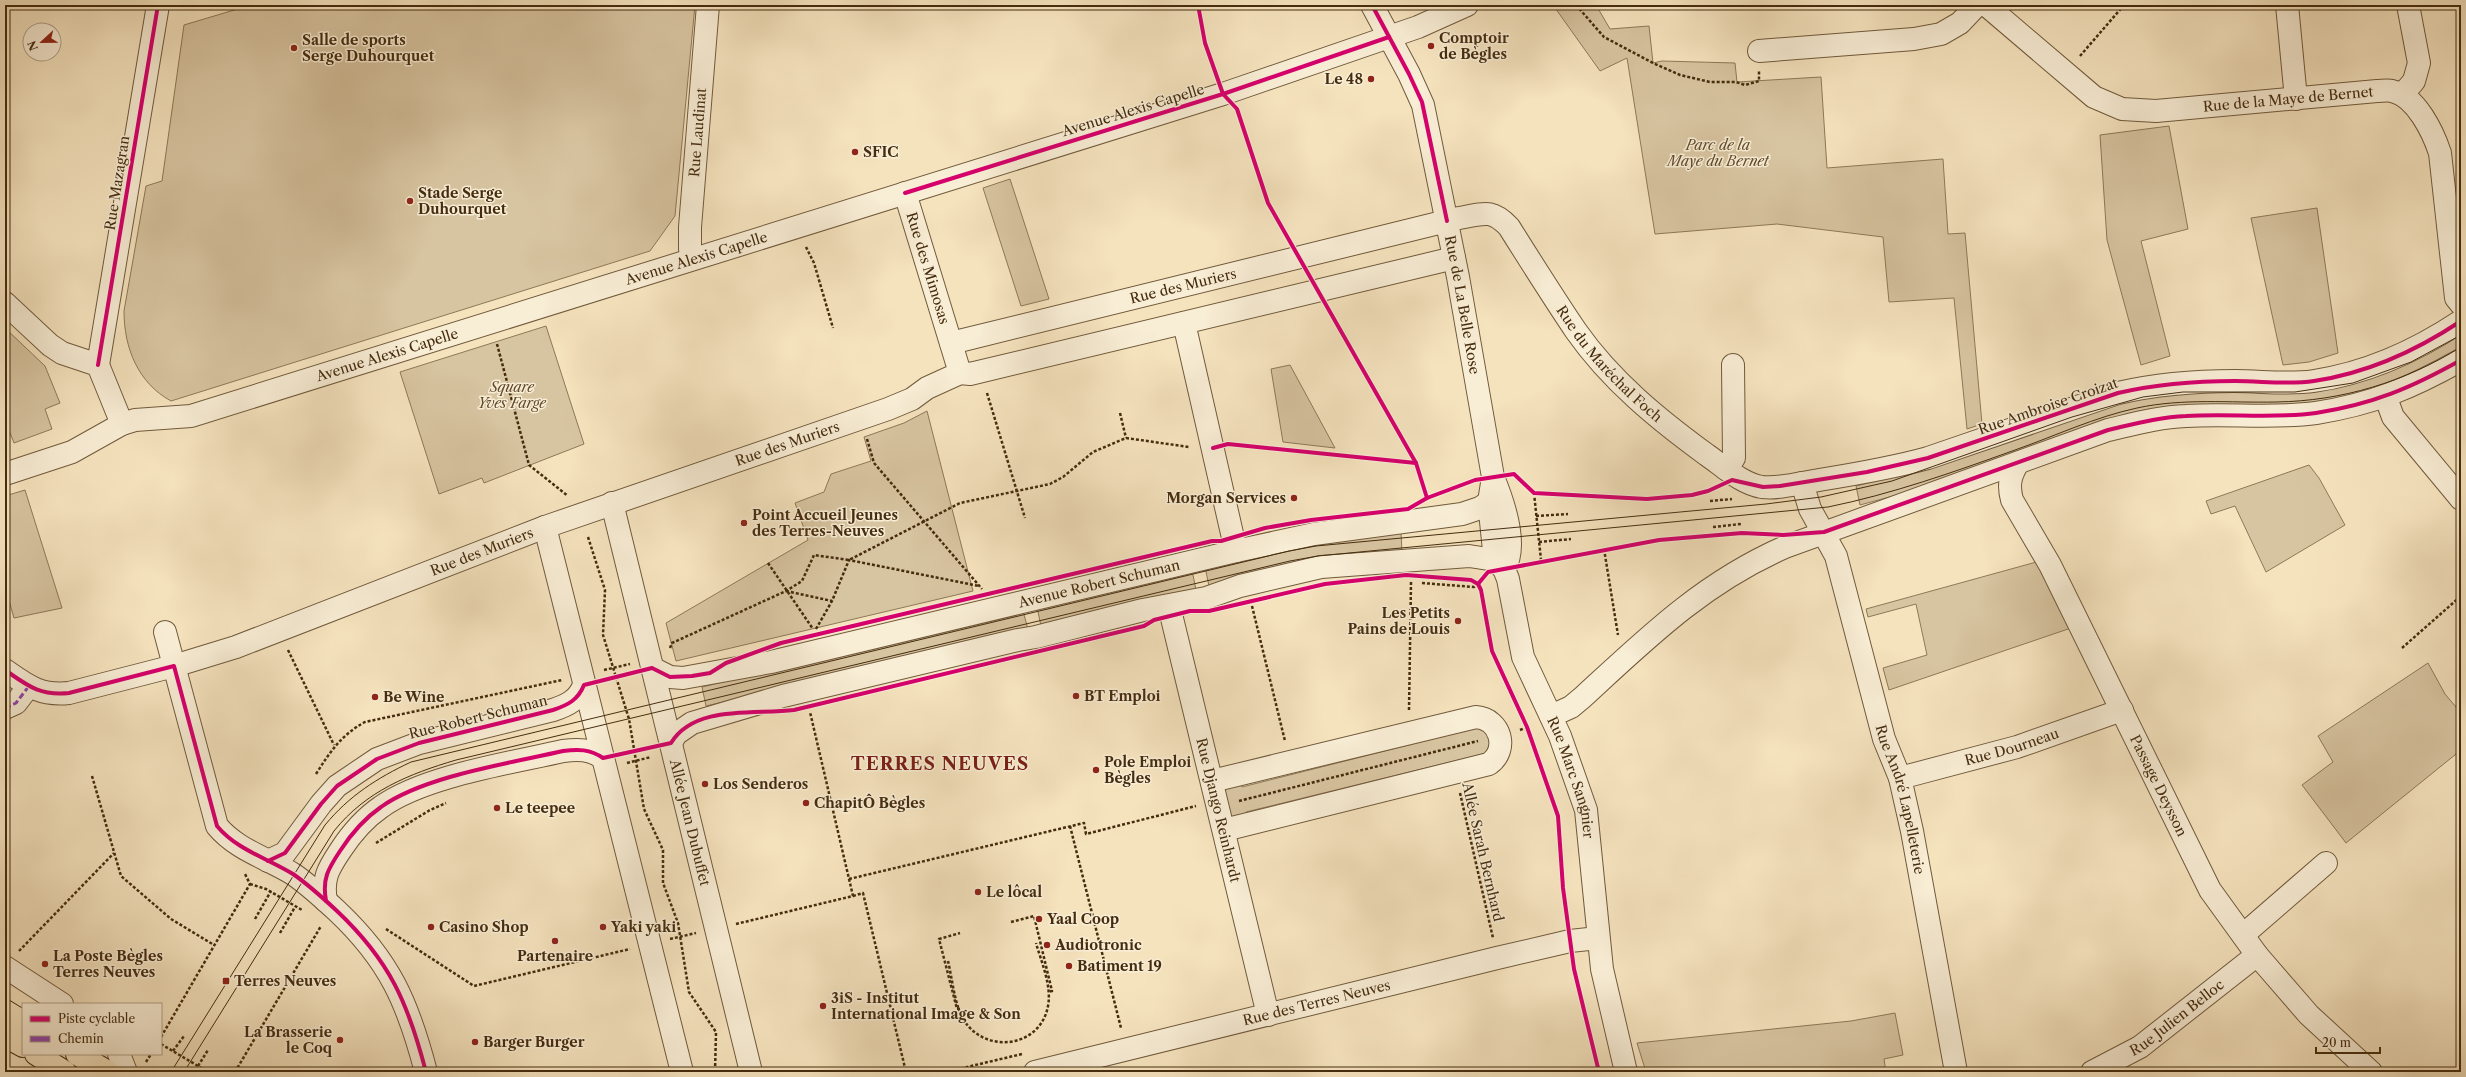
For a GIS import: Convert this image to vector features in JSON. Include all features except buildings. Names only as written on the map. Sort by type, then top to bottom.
[{"type":"main road","points":[[5,1011],[22,1021]]},
{"type":"main road","points":[[5,1036],[22,1045]]},
{"type":"main road","points":[[38,1055],[65,1072]]},
{"type":"main road","points":[[79,1055],[108,1072]]},
{"type":"street","name":"Rue Mazagran","points":[[98,365],[158,5]]},
{"type":"street","name":"Rue Laudinat","points":[[692,259],[690,249],[690,227],[708,5]]},
{"type":"street","points":[[1372,5],[1389,37]]},
{"type":"street","name":"Avenue Alexis Capelle","points":[[5,474],[72,452],[122,424],[135,420],[191,416],[1223,94],[1425,24],[1467,5]]},
{"type":"street","points":[[1759,51],[1914,39],[1941,34],[1960,23],[1978,5]]},
{"type":"street","name":"Rue de la Maye de Bernet","points":[[1986,5],[2067,72],[2094,97],[2122,108],[2156,111],[2377,91],[2392,91],[2402,95]]},
{"type":"street","points":[[2287,5],[2296,98]]},
{"type":"street","points":[[2408,5],[2419,63],[2414,80],[2402,95],[2417,109],[2433,132],[2440,153],[2456,298],[2461,304]]},
{"type":"street","name":"Rue de La Belle Rose","points":[[1389,37],[1419,94],[1429,133],[1454,258],[1504,475],[1502,499],[1511,548],[1510,559],[1502,568]]},
{"type":"street","name":"Rue des Mimosas","points":[[905,193],[951,343]]},
{"type":"street","name":"Rue du Maréchal Foch","points":[[1447,221],[1488,213],[1498,216],[1509,227],[1577,332],[1606,367],[1661,421],[1723,476],[1742,490],[1802,483]]},
{"type":"street","name":"Rue des Muriers","points":[[951,343],[1447,221]]},
{"type":"street","name":"Rue des Muriers","points":[[5,670],[29,686],[53,694],[70,693],[174,666],[243,644],[545,527],[860,420],[912,398],[927,388],[960,373],[970,374],[1454,258]]},
{"type":"street","points":[[5,302],[50,345],[62,353],[98,365],[122,424]]},
{"type":"street","name":"Rue Ambroise Croizat","points":[[1802,483],[1893,467],[1928,458],[2095,400],[2141,388],[2192,382],[2237,381],[2277,383],[2313,381],[2350,374],[2411,352],[2461,321]]},
{"type":"street","points":[[1184,323],[1236,550]]},
{"type":"street","points":[[951,343],[960,373]]},
{"type":"street","points":[[1824,532],[2108,430],[2148,420],[2185,416],[2275,416],[2315,413],[2386,398],[2422,382],[2461,360]]},
{"type":"street","points":[[1723,476],[1734,458],[1733,365]]},
{"type":"street","points":[[2386,398],[2393,417],[2461,499]]},
{"type":"street","name":"Passage Deysson","points":[[2018,463],[2010,476],[2009,488],[2012,500],[2050,565],[2122,710],[2194,862],[2210,890],[2257,955],[2309,1015],[2372,1072]]},
{"type":"street","name":"Rue de La Belle Rose","points":[[1504,475],[1488,502],[1502,568],[1524,657],[1551,716]]},
{"type":"street","name":"Rue André Lapelleterie","points":[[1802,483],[1810,509],[1836,556],[1884,739],[1900,778],[1912,831],[1956,1072]]},
{"type":"street","name":"Avenue Robert Schuman","points":[[652,668],[670,677],[683,678],[770,662],[1236,550],[1314,534],[1462,514],[1480,508],[1488,502]]},
{"type":"street","name":"Allée Jean Dubuffet","points":[[612,504],[751,1072]]},
{"type":"street","points":[[545,527],[682,1072]]},
{"type":"street","name":"Rue Marc Sangnier","points":[[1626,1072],[1603,972],[1598,938],[1586,810],[1574,773],[1551,716],[1571,707],[1682,607],[1739,568],[1824,532]]},
{"type":"street","points":[[672,747],[676,734],[692,723],[783,696],[1169,606],[1321,567],[1469,556],[1502,568]]},
{"type":"street","name":"Rue Django Reinhardt","points":[[1169,606],[1268,1015]]},
{"type":"street","points":[[165,632],[217,826],[227,838],[311,887],[358,931],[378,955],[396,983],[416,1032],[426,1072]]},
{"type":"street","name":"Rue Robert Schuman","points":[[268,861],[285,853],[316,810],[337,786],[377,759],[418,743],[553,710],[567,705],[577,698],[584,685]]},
{"type":"street","points":[[5,708],[16,703],[29,686]]},
{"type":"street","name":"Rue Dourneau","points":[[1900,778],[2017,747],[2122,710]]},
{"type":"street","points":[[1212,781],[1476,717],[1484,718],[1492,723],[1499,736],[1500,751],[1495,760],[1489,764],[1302,812],[1224,830]]},
{"type":"street","points":[[326,901],[324,878],[350,836],[381,806],[398,798],[460,775],[563,751],[580,749],[596,753],[604,763]]},
{"type":"street","points":[[2243,935],[2326,863]]},
{"type":"street","name":"Rue des Terres Neuves","points":[[1035,1072],[1557,944],[1598,938]]},
{"type":"street","name":"Rue Julien Belloc","points":[[2092,1072],[2140,1047],[2257,955]]},
{"type":"street","points":[[10,962],[61,1003]]},
{"type":"street","points":[[120,1055],[126,1072]]},
{"type":"path","points":[[1576,5],[1604,36],[1652,64],[1688,77],[1710,82],[1736,82],[1745,85],[1758,81],[1759,51]]},
{"type":"path","points":[[2067,72],[2124,5]]},
{"type":"path","points":[[800,225],[833,328]]},
{"type":"path","points":[[490,322],[529,465],[572,498]]},
{"type":"path","points":[[985,386],[1026,518]]},
{"type":"path","points":[[1120,413],[1126,438]]},
{"type":"path","points":[[860,420],[874,463],[980,586],[984,596]]},
{"type":"path","points":[[815,631],[832,601],[849,560],[960,503],[1050,484],[1064,477],[1093,452],[1126,438],[1199,450],[1213,448]]},
{"type":"path","points":[[1504,475],[1534,493],[1647,499],[1692,495],[1708,491],[1723,476],[1732,480],[1742,490],[1710,501]]},
{"type":"path","points":[[1534,493],[1541,560]]},
{"type":"path","points":[[1536,516],[1568,514]]},
{"type":"path","points":[[1712,527],[1741,524]]},
{"type":"path","points":[[1413,732],[1408,709],[1410,582],[1474,587],[1502,568],[1522,572],[1530,563],[1541,560],[1658,540],[1748,532]]},
{"type":"path","points":[[588,537],[605,590],[603,635],[627,710],[637,760],[644,809],[663,850],[662,883],[680,937],[689,992],[716,1032],[715,1072]]},
{"type":"path","points":[[1539,542],[1571,539]]},
{"type":"path","points":[[1604,549],[1618,636],[1622,640]]},
{"type":"path","points":[[668,650],[672,643],[786,591],[802,581],[814,556],[849,560],[980,586]]},
{"type":"path","points":[[768,563],[815,631],[816,635]]},
{"type":"path","points":[[1471,580],[1478,584],[1481,590]]},
{"type":"path","points":[[786,591],[832,601]]},
{"type":"path","points":[[2402,648],[2461,596]]},
{"type":"path","points":[[1253,610],[1302,812]]},
{"type":"path","points":[[288,652],[334,745]]},
{"type":"path","points":[[584,685],[652,668]]},
{"type":"path","points":[[808,706],[853,896]]},
{"type":"path","points":[[1524,720],[1529,734]]},
{"type":"path","points":[[849,879],[1084,823],[1086,834],[1200,805],[1208,808],[1218,806],[1499,736],[1527,727]]},
{"type":"path","points":[[604,763],[635,751],[672,747]]},
{"type":"path","points":[[604,763],[637,760],[672,747]]},
{"type":"path","points":[[92,776],[121,876],[171,919],[214,945]]},
{"type":"path","points":[[369,847],[430,810],[451,801]]},
{"type":"path","points":[[1070,826],[1127,1050]]},
{"type":"path","points":[[10,962],[114,852]]},
{"type":"path","points":[[250,884],[271,891],[303,911]]},
{"type":"path","points":[[254,919],[271,891]]},
{"type":"path","points":[[381,926],[474,986],[864,893],[906,1072]]},
{"type":"path","points":[[280,932],[296,907]]},
{"type":"path","points":[[1012,922],[1034,916],[1052,991],[1048,992]]},
{"type":"path","points":[[235,1072],[322,924],[316,920]]},
{"type":"path","points":[[960,933],[939,939],[958,1009],[960,1009],[969,1025],[978,1034],[989,1041],[1006,1043],[1022,1039],[1034,1030],[1045,1015],[1048,1005],[1048,992],[1036,943]]},
{"type":"path","points":[[948,961],[960,1009]]},
{"type":"path","points":[[173,1051],[184,1036]]},
{"type":"path","points":[[162,1045],[208,1072]]},
{"type":"path","points":[[198,1066],[208,1050]]},
{"type":"green space","name":"Stade Serge Duhourquet","points":[[251,5],[695,5],[675,216],[650,251],[171,401],[150,385],[135,363],[130,351],[125,325],[124,311],[146,186],[162,181],[184,25]]},
{"type":"green space","name":"Parc de la Maye du Bernet","points":[[1553,5],[1596,5],[1610,29],[1649,26],[1653,63],[1662,61],[1735,63],[1737,82],[1821,77],[1827,168],[1943,159],[1948,234],[1965,233],[1982,424],[1967,429],[1954,298],[1889,302],[1883,237],[1777,224],[1655,234],[1627,58],[1600,71]]},
{"type":"green space","points":[[2169,126],[2188,229],[2141,241],[2170,356],[2141,365],[2107,240],[2100,135]]},
{"type":"green space","points":[[1010,179],[1049,299],[1021,306],[983,188]]},
{"type":"green space","points":[[2317,208],[2338,353],[2309,362],[2283,365],[2251,218]]},
{"type":"green space","name":"Square Yves Farge","points":[[546,326],[584,444],[484,483],[482,478],[439,494],[400,372]]},
{"type":"green space","points":[[5,328],[45,366],[60,403],[45,409],[52,429],[14,443],[7,425],[5,426]]},
{"type":"green space","points":[[2461,328],[2461,352],[2444,362],[2336,403],[2215,408],[1860,505],[1856,486],[1903,474],[2133,396],[2286,388]]},
{"type":"green space","points":[[1290,365],[1335,448],[1283,442],[1271,369]]},
{"type":"green space","points":[[927,411],[973,591],[676,661],[666,623],[808,540],[795,503],[824,492],[831,474],[871,461],[864,437],[904,423]]},
{"type":"green space","points":[[2309,465],[2319,478],[2345,525],[2266,572],[2235,506],[2211,514],[2206,501]]},
{"type":"green space","points":[[25,490],[62,608],[14,618],[5,587],[5,496]]},
{"type":"green space","points":[[1401,533],[1402,552],[1209,586],[1205,567],[1288,548]]},
{"type":"green space","points":[[2040,561],[2074,627],[1889,690],[1883,668],[1927,655],[1916,604],[1868,617],[1866,609]]},
{"type":"green space","points":[[1192,570],[1196,590],[1041,626],[1037,607]]},
{"type":"green space","points":[[1023,611],[1028,629],[706,706],[702,687]]},
{"type":"green space","points":[[2428,663],[2445,694],[2461,713],[2461,750],[2346,843],[2302,785],[2333,762],[2318,736]]},
{"type":"green space","points":[[1480,727],[1488,736],[1490,742],[1487,753],[1246,812],[1248,818],[1231,820],[1223,787],[1239,781],[1242,787]]},
{"type":"green space","points":[[1895,1013],[1903,1055],[1884,1059],[1886,1072],[1646,1072],[1637,1043],[1851,1021]]},
{"type":"tram line","points":[[171,1072],[325,825],[344,805],[364,789],[375,781],[411,762],[1289,551],[1316,546],[1766,504],[1821,497],[1892,481],[2072,417],[2143,397],[2183,392],[2295,392],[2353,383],[2411,362],[2461,335]]},
{"type":"tram line","points":[[184,1072],[334,831],[360,805],[374,795],[405,778],[439,765],[1290,561],[1318,556],[1828,507],[1876,496],[1923,482],[2106,416],[2121,412],[2172,403],[2276,402],[2325,398],[2395,380],[2418,370],[2461,347]]},
{"type":"marked path","points":[[5,708],[16,703],[29,686]]},
{"type":"cycle path","points":[[98,365],[158,5]]},
{"type":"cycle path","points":[[1198,5],[1205,43],[1223,94],[1237,109],[1268,203],[1416,463],[1427,498]]},
{"type":"cycle path","points":[[1372,5],[1409,74],[1422,102],[1447,221]]},
{"type":"cycle path","points":[[905,193],[1223,94],[1389,37]]},
{"type":"cycle path","points":[[268,861],[285,853],[321,804],[337,786],[377,759],[419,743],[553,710],[576,698],[584,685],[652,668],[670,677],[710,673],[726,663],[781,643],[1212,541],[1221,541],[1265,528],[1311,520],[1408,509],[1427,498],[1475,480],[1514,474],[1534,493],[1647,499],[1692,495],[1708,491],[1732,480],[1763,487],[1780,486],[1867,472],[1928,458],[2118,393],[2162,385],[2235,381],[2285,383],[2314,381],[2334,377],[2391,359],[2427,342],[2461,321]]},
{"type":"cycle path","points":[[1478,584],[1488,572],[1659,540],[1742,533],[1783,535],[1824,532],[2108,430],[2147,421],[2176,417],[2202,415],[2284,416],[2316,413],[2337,409],[2356,405],[2391,394],[2425,379],[2461,360]]},
{"type":"cycle path","points":[[1213,448],[1228,444],[1416,463]]},
{"type":"cycle path","points":[[326,901],[325,886],[329,869],[344,845],[364,821],[375,811],[399,796],[444,779],[494,766],[563,751],[584,750],[603,758],[671,743],[682,731],[695,722],[710,717],[745,712],[794,710],[1144,626],[1154,620],[1190,611],[1209,611],[1325,584],[1406,575],[1471,580],[1478,584],[1481,590],[1492,651],[1527,727],[1558,816],[1563,888],[1574,969],[1599,1072]]},
{"type":"cycle path","points":[[5,670],[35,689],[59,694],[69,693],[174,666],[217,826],[243,848],[293,874],[321,896],[355,929],[371,948],[395,984],[412,1025],[426,1072]]},
{"type":"place","name":"Comptoir de Bègles","points":[[1431,46]]},
{"type":"place","name":"Salle de sports Serge Duhourquet","points":[[294,48]]},
{"type":"place","name":"Le 48","points":[[1371,79]]},
{"type":"place","name":"SFIC","points":[[855,152]]},
{"type":"place","name":"Stade Serge Duhourquet","points":[[410,201]]},
{"type":"place","name":"Morgan Services","points":[[1294,498]]},
{"type":"place","name":"Point Accueil Jeunes des Terres-Neuves","points":[[744,523]]},
{"type":"place","name":"Les Petits Pains de Louis","points":[[1458,621]]},
{"type":"place","name":"BT Emploi","points":[[1076,696]]},
{"type":"place","name":"Be Wine","points":[[375,697]]},
{"type":"place","name":"Pole Emploi Bègles","points":[[1096,770]]},
{"type":"place","name":"Los Senderos","points":[[705,784]]},
{"type":"place","name":"ChapitÔ Bègles","points":[[806,803]]},
{"type":"place","name":"Le teepee","points":[[497,808]]},
{"type":"place","name":"Le lôcal","points":[[978,892]]},
{"type":"place","name":"Yaal Coop","points":[[1039,919]]},
{"type":"place","name":"Casino Shop","points":[[431,927]]},
{"type":"place","name":"Yaki yaki","points":[[603,927]]},
{"type":"place","name":"Partenaire","points":[[555,941]]},
{"type":"place","name":"Audiotronic","points":[[1047,945]]},
{"type":"place","name":"La Poste Bègles Terres Neuves","points":[[45,964]]},
{"type":"place","name":"Batiment 19","points":[[1069,966]]},
{"type":"place","name":"Terres Neuves","points":[[226,981]]},
{"type":"place","name":"3iS - Institut International Image & Son","points":[[823,1006]]},
{"type":"place","name":"La Brasserie le Coq","points":[[340,1040]]},
{"type":"place","name":"Barger Burger","points":[[475,1042]]},
{"type":"district","name":"TERRES NEUVES","points":[[940,764]]}]
